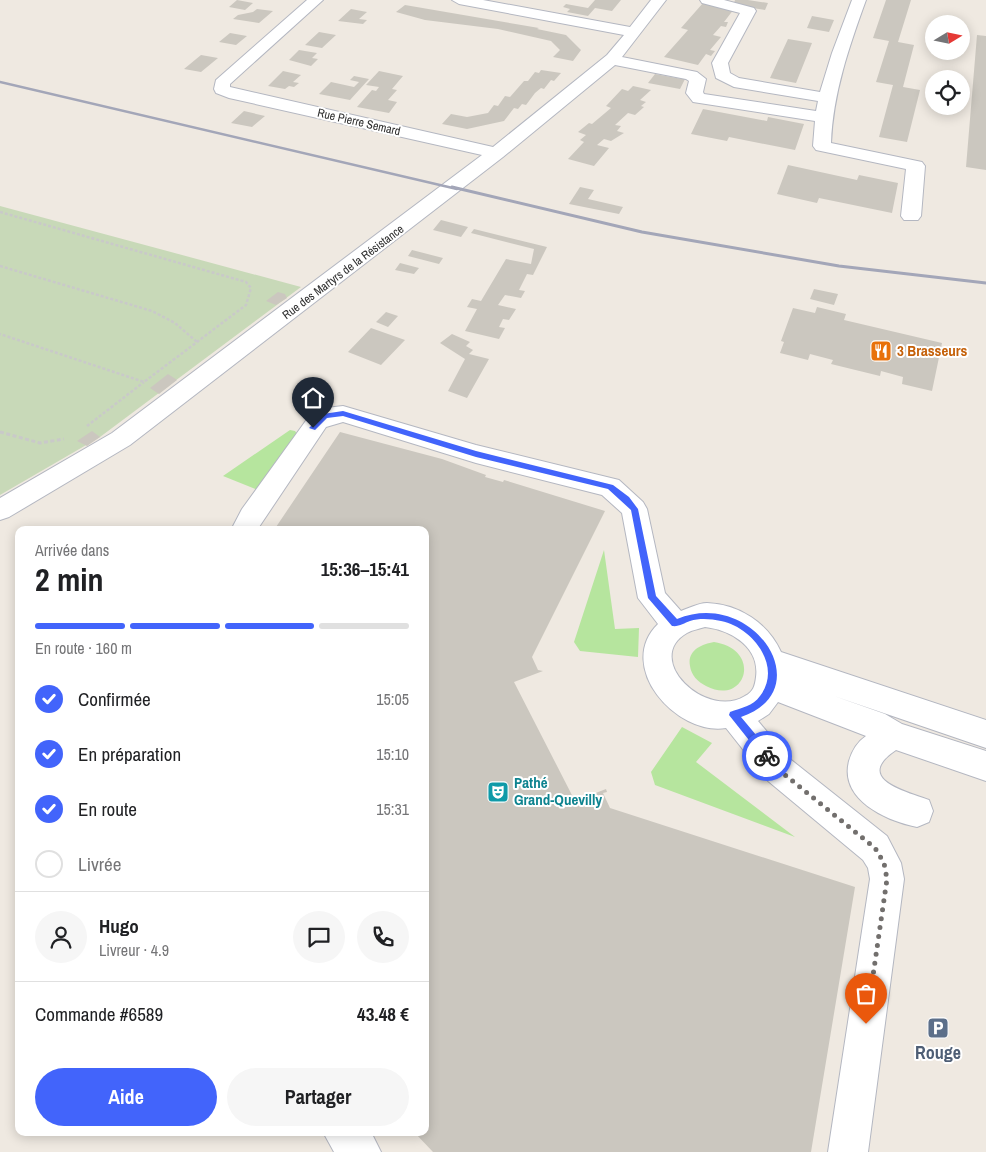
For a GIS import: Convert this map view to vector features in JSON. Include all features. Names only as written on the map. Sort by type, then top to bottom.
[{"type":"street","name":"Rue Pierre Semard","points":[[316,0],[222,84],[222,89],[229,93],[497,153]]},
{"type":"street","points":[[459,0],[493,2],[542,15],[634,32]]},
{"type":"street","points":[[542,15],[552,0]]},
{"type":"street","name":"Rue des Martyrs de la Résistance","points":[[0,510],[121,439],[497,153],[611,59],[659,0]]},
{"type":"street","points":[[708,0],[749,11],[720,63],[722,74],[734,82],[828,98]]},
{"type":"street","points":[[859,0],[839,52],[824,117],[822,146],[916,166],[911,216]]},
{"type":"street","points":[[611,59],[691,75],[698,79],[694,93],[699,98],[824,117]]},
{"type":"street","points":[[246,526],[251,516],[318,421],[326,416],[343,414],[543,472],[610,487],[626,499],[634,509],[652,598],[675,624]]},
{"type":"street","points":[[723,617],[753,633],[764,646],[771,674],[763,700],[750,710],[734,715],[714,716],[694,710],[676,698],[663,683],[656,667],[657,650],[663,635],[675,624],[689,618],[723,617]]},
{"type":"street","points":[[771,674],[986,734]]},
{"type":"street","points":[[771,674],[893,735],[986,766]]},
{"type":"street","points":[[734,715],[779,770],[862,835],[875,848],[884,863],[887,879],[848,1152]]},
{"type":"street","points":[[893,735],[873,749],[867,757],[864,776],[870,786],[891,804],[902,809],[917,811]]},
{"type":"street","points":[[347,1136],[361,1152]]},
{"type":"path","points":[[0,212],[246,282],[251,288],[246,305],[85,427]]},
{"type":"path","points":[[0,266],[152,311],[174,323],[197,342]]},
{"type":"path","points":[[0,334],[144,382]]},
{"type":"path","points":[[0,432],[28,442],[46,443],[71,436]]},
{"type":"green space","points":[[0,206],[301,287],[100,437],[0,495]]},
{"type":"green space","points":[[290,430],[295,431],[298,435],[258,490],[223,476]]},
{"type":"green space","points":[[604,550],[615,629],[639,628],[638,657],[580,651],[574,642]]},
{"type":"green space","points":[[714,642],[730,647],[739,655],[744,665],[743,675],[739,683],[731,689],[720,690],[706,686],[695,678],[692,672],[690,661],[693,652],[704,644]]},
{"type":"green space","points":[[682,727],[712,743],[696,762],[795,837],[655,785],[651,772]]},
{"type":"building","points":[[237,0],[253,3],[245,10],[229,7]]},
{"type":"building","points":[[595,0],[621,0],[612,11],[595,8],[588,16],[567,12],[570,9],[563,7],[566,4],[588,8]]},
{"type":"building","points":[[735,0],[768,3],[765,10],[739,6],[740,4],[734,3]]},
{"type":"building","points":[[886,0],[911,0],[898,42],[914,45],[903,87],[920,90],[907,142],[879,137],[893,85],[876,82],[889,41],[873,38]]},
{"type":"building","points":[[703,3],[734,9],[724,22],[728,22],[726,27],[721,26],[713,35],[721,37],[710,50],[715,51],[711,56],[706,54],[698,65],[664,57],[688,30],[681,28]]},
{"type":"building","points":[[405,5],[539,28],[537,29],[566,35],[581,50],[573,61],[553,57],[560,50],[551,41],[498,29],[425,20],[396,12]]},
{"type":"building","points":[[257,9],[273,11],[259,23],[233,19],[238,15],[253,12]]},
{"type":"building","points":[[351,9],[367,12],[359,19],[367,20],[363,24],[338,21]]},
{"type":"building","points":[[812,16],[834,20],[829,32],[807,28]]},
{"type":"building","points":[[319,32],[336,35],[322,48],[305,45]]},
{"type":"building","points":[[230,33],[247,36],[236,45],[219,42]]},
{"type":"building","points":[[977,35],[986,36],[986,170],[966,167]]},
{"type":"building","points":[[788,39],[812,43],[796,83],[770,78]]},
{"type":"building","points":[[299,50],[317,53],[312,58],[318,59],[311,66],[289,60]]},
{"type":"building","points":[[201,55],[218,58],[201,72],[184,69]]},
{"type":"building","points":[[541,70],[561,73],[554,81],[551,80],[544,89],[541,88],[535,93],[526,105],[522,104],[518,109],[514,108],[504,121],[467,129],[442,124],[451,114],[467,117],[488,113],[494,105],[498,106],[505,96],[510,97],[524,81],[528,81],[535,72],[539,73]]},
{"type":"building","points":[[283,71],[301,75],[293,82],[299,83],[294,87],[289,86],[285,89],[268,86]]},
{"type":"building","points":[[379,71],[403,76],[392,89],[397,90],[388,100],[397,102],[389,113],[357,107],[372,90],[376,91],[379,87],[366,85]]},
{"type":"building","points":[[655,74],[682,79],[686,77],[680,89],[648,83]]},
{"type":"building","points":[[354,76],[369,79],[350,100],[319,94],[331,82],[354,87],[359,82],[350,80]]},
{"type":"building","points":[[633,86],[651,90],[640,100],[646,102],[641,106],[644,107],[635,115],[628,113],[615,125],[621,126],[617,131],[624,133],[611,141],[604,139],[597,145],[609,148],[594,166],[568,159],[584,142],[580,140],[586,135],[578,132],[589,123],[592,124],[611,108],[606,106],[622,89],[628,91]]},
{"type":"building","points":[[703,109],[767,121],[768,117],[804,124],[795,150],[729,137],[727,141],[691,134]]},
{"type":"building","points":[[244,111],[265,116],[252,127],[231,123]]},
{"type":"building","points":[[788,165],[857,180],[859,175],[898,183],[892,213],[819,198],[817,203],[777,194]]},
{"type":"building","points":[[580,187],[594,190],[588,199],[623,207],[619,214],[569,204]]},
{"type":"building","points":[[441,220],[468,227],[461,237],[433,230]]},
{"type":"building","points":[[474,229],[547,247],[533,275],[527,274],[519,290],[525,291],[521,298],[505,295],[498,305],[516,309],[509,320],[503,319],[499,327],[505,328],[499,339],[465,331],[477,309],[467,307],[472,299],[481,301],[506,259],[531,264],[534,249],[471,233]]},
{"type":"building","points":[[412,250],[443,258],[439,264],[408,256]]},
{"type":"building","points":[[400,263],[419,268],[414,274],[395,270]]},
{"type":"building","points":[[814,289],[838,294],[834,305],[810,299]]},
{"type":"building","points":[[278,292],[285,294],[287,298],[276,305],[266,301]]},
{"type":"building","name":"3 Brasseurs","points":[[817,307],[846,314],[844,320],[942,343],[932,391],[902,384],[903,377],[881,371],[880,376],[831,364],[833,360],[810,354],[808,360],[780,353],[784,342],[781,341],[793,308],[815,313]]},
{"type":"building","points":[[386,312],[398,316],[388,327],[376,322]]},
{"type":"building","points":[[371,328],[405,340],[381,365],[348,352]]},
{"type":"building","points":[[452,334],[470,342],[466,346],[473,350],[469,354],[489,359],[467,398],[448,391],[465,359],[440,343]]},
{"type":"building","points":[[168,374],[177,380],[159,394],[150,388]]},
{"type":"building","points":[[92,431],[100,437],[87,446],[77,441]]},
{"type":"building","name":"Pathé Grand-Quevilly","points":[[340,432],[442,459],[486,475],[485,477],[503,482],[504,480],[605,511],[532,657],[538,670],[543,671],[514,682],[575,801],[606,789],[607,792],[603,793],[610,808],[855,887],[811,1152],[433,1152],[418,1136],[429,1136],[429,526],[277,526]]},
{"type":"railway","points":[[0,82],[457,189]]},
{"type":"railway","points":[[452,187],[642,232],[839,266],[986,283]]},
{"type":"way so far","points":[[767,756],[779,770],[862,835],[875,848],[884,863],[887,879],[866,1024]]},
{"type":"place","name":"3 Brasseurs","points":[[881,351]]},
{"type":"place","name":"Pathé Grand-Quevilly","points":[[498,792]]},
{"type":"place","name":"Rouge","points":[[938,1028]]},
{"type":"route","points":[[313,428],[318,421],[326,416],[343,414],[476,454],[610,487],[626,499],[634,509],[652,598],[675,624],[689,618],[723,617],[753,633],[764,646],[771,661],[773,674],[771,686],[763,700],[750,710],[734,715],[767,756]]}]
